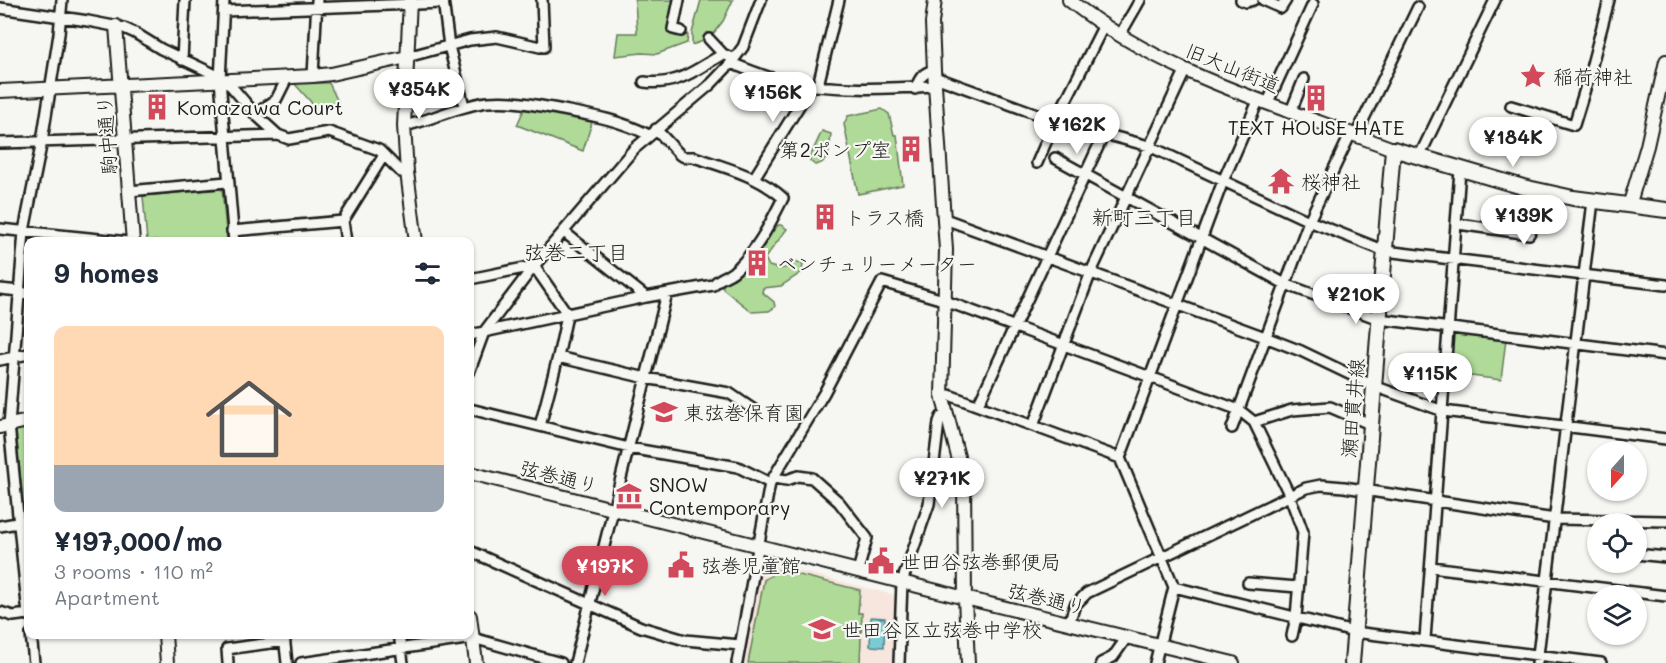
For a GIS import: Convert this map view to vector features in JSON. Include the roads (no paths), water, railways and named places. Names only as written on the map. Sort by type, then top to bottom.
[{"type":"main road","points":[[1393,149],[1460,170],[1545,192],[1593,201],[1666,210]]},
{"type":"main road","name":"瀬田貫井線","points":[[1352,663],[1393,149]]},
{"type":"street","points":[[24,0],[24,12]]},
{"type":"street","points":[[0,526],[24,522],[5,426],[24,292],[24,231],[42,141],[62,0]]},
{"type":"street","points":[[182,60],[185,0]]},
{"type":"street","points":[[224,0],[220,80],[233,237]]},
{"type":"street","points":[[0,91],[313,76],[407,57],[470,40],[497,37],[542,47],[542,0]]},
{"type":"street","points":[[679,0],[673,29],[681,32]]},
{"type":"street","points":[[474,359],[484,332],[534,266],[634,149],[711,84],[732,61],[743,46],[760,0]]},
{"type":"street","points":[[756,175],[815,85],[839,0]]},
{"type":"street","points":[[935,0],[932,23],[945,219],[942,395],[964,480],[968,663]]},
{"type":"street","name":"旧大山街道","points":[[1069,0],[1120,35],[1185,71],[1393,149]]},
{"type":"street","points":[[1120,35],[1140,0]]},
{"type":"street","points":[[1242,0],[1246,2],[1252,0]]},
{"type":"street","points":[[1263,0],[1281,8],[1286,0]]},
{"type":"street","points":[[1419,157],[1495,0]]},
{"type":"street","points":[[1511,106],[1574,125],[1609,0]]},
{"type":"street","points":[[410,2],[404,126],[415,237]]},
{"type":"street","points":[[224,11],[317,3],[443,2],[449,46],[464,106]]},
{"type":"street","points":[[313,76],[317,3]]},
{"type":"street","points":[[1155,663],[1174,586],[1120,458],[1223,181],[1313,4]]},
{"type":"street","points":[[1232,428],[1309,221],[1418,7]]},
{"type":"street","points":[[0,8],[116,26],[135,33],[182,60],[214,74],[231,86],[255,114],[278,135]]},
{"type":"street","points":[[1037,163],[1104,25]]},
{"type":"street","name":"駒中通り","points":[[116,26],[122,85],[131,237]]},
{"type":"street","points":[[709,39],[732,61],[782,81],[815,85],[915,88],[935,78]]},
{"type":"street","points":[[644,82],[661,84],[677,80],[723,54]]},
{"type":"street","points":[[1629,206],[1647,146],[1666,62]]},
{"type":"street","points":[[1033,426],[1091,272],[1185,71]]},
{"type":"street","points":[[915,88],[925,72],[935,78],[1056,121],[1149,146],[1309,221],[1385,251],[1666,285]]},
{"type":"street","points":[[255,114],[276,100],[287,78]]},
{"type":"street","points":[[1291,111],[1304,79]]},
{"type":"street","points":[[404,126],[426,121],[464,106],[488,102],[516,102],[610,119],[653,132],[680,155],[694,157],[753,178],[773,188],[783,198],[768,228],[731,274],[720,278],[713,285],[645,297],[474,334]]},
{"type":"street","points":[[0,143],[278,135],[289,139],[328,132],[379,150],[401,172],[407,172]]},
{"type":"street","points":[[978,405],[1104,134]]},
{"type":"street","points":[[345,237],[343,221],[384,155]]},
{"type":"street","points":[[1055,158],[1285,284],[1379,319],[1666,354]]},
{"type":"street","points":[[1425,639],[1458,224],[1460,170]]},
{"type":"street","points":[[129,191],[228,182]]},
{"type":"street","points":[[1458,224],[1529,234],[1540,214],[1545,192]]},
{"type":"street","points":[[1538,659],[1586,275],[1593,201]]},
{"type":"street","points":[[945,219],[1265,337],[1301,351],[1374,386],[1443,411],[1666,439]]},
{"type":"street","points":[[232,231],[343,221]]},
{"type":"street","points":[[0,229],[79,237]]},
{"type":"street","points":[[564,231],[645,297]]},
{"type":"street","points":[[474,278],[534,266]]},
{"type":"street","points":[[534,266],[566,315],[540,426]]},
{"type":"street","points":[[737,663],[771,480],[825,393],[882,282],[945,302],[1239,410],[1254,422],[1289,494],[1303,532],[1296,617],[1292,636]]},
{"type":"street","points":[[0,289],[24,292]]},
{"type":"street","points":[[575,663],[667,293]]},
{"type":"street","points":[[0,360],[24,355]]},
{"type":"street","points":[[558,357],[646,378],[732,394],[754,410]]},
{"type":"street","points":[[942,395],[949,394],[1120,458]]},
{"type":"street","points":[[1254,422],[1292,410],[1330,407],[1370,424]]},
{"type":"street","points":[[474,410],[629,448],[738,467],[771,480],[787,480],[798,476],[812,477],[839,502],[867,538],[858,570]]},
{"type":"street","points":[[900,663],[902,582],[929,504],[939,422],[941,417],[948,415]]},
{"type":"street","points":[[5,426],[24,422]]},
{"type":"street","name":"弦巻通り","points":[[474,474],[614,511],[1233,663]]},
{"type":"street","points":[[1069,623],[1075,605],[1087,593],[1289,494],[1321,485],[1555,519],[1587,520]]},
{"type":"street","points":[[1647,521],[1666,521]]},
{"type":"street","points":[[474,553],[641,627],[685,640],[740,645]]},
{"type":"street","points":[[1647,555],[1666,557]]},
{"type":"street","points":[[1431,567],[1666,596]]},
{"type":"street","points":[[1248,583],[1298,587]]},
{"type":"street","points":[[1174,586],[1354,632],[1425,639],[1538,659],[1601,663]]},
{"type":"street","points":[[0,612],[13,616],[24,615]]},
{"type":"street","points":[[1101,663],[1113,657],[1127,637]]},
{"type":"street","points":[[474,638],[561,663]]},
{"type":"street","points":[[32,639],[34,663]]},
{"type":"street","points":[[166,639],[168,663]]},
{"type":"street","points":[[228,663],[226,649],[279,639]]},
{"type":"street","points":[[284,639],[287,663]]},
{"type":"street","points":[[400,639],[403,663]]},
{"type":"street","points":[[301,663],[358,659],[401,648],[466,639]]},
{"type":"street","points":[[473,639],[476,663]]},
{"type":"water","points":[[871,617],[885,618],[884,647],[870,646]]},
{"type":"place","name":"稲荷神社","points":[[1533,76]]},
{"type":"place","name":"TEXT HOUSE HATE","points":[[1316,98]]},
{"type":"place","name":"Komazawa Court","points":[[157,107]]},
{"type":"place","name":"第2ポンプ室","points":[[911,149]]},
{"type":"place","name":"桜神社","points":[[1281,181]]},
{"type":"place","name":"トラス橋","points":[[825,217]]},
{"type":"place","name":"ベンチュリーメーター","points":[[757,263]]},
{"type":"place","name":"東弦巻保育園","points":[[664,412]]},
{"type":"place","name":"SNOW Contemporary","points":[[629,496]]},
{"type":"place","name":"世田谷弦巻郵便局","points":[[881,561]]},
{"type":"place","name":"弦巻児童館","points":[[681,565]]},
{"type":"place","name":"世田谷区立弦巻中学校","points":[[822,629]]},
{"type":"district","name":"新町三丁目","points":[[1144,216]]},
{"type":"district","name":"弦巻二丁目","points":[[576,251]]}]
